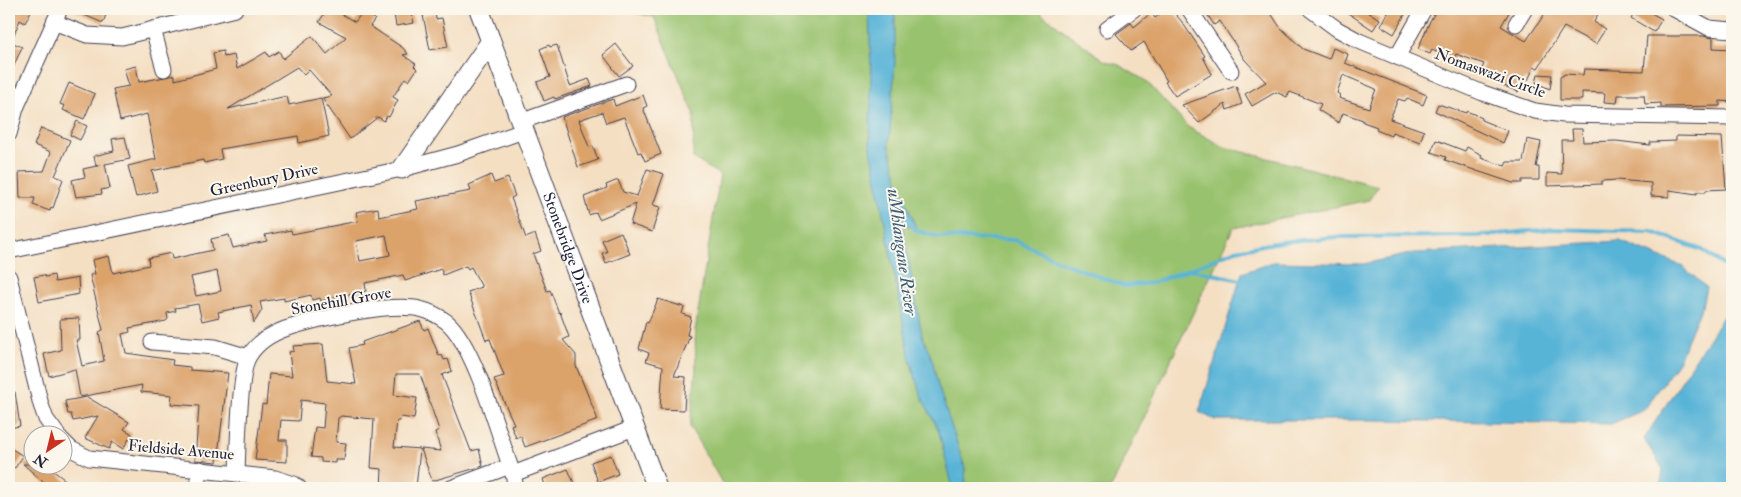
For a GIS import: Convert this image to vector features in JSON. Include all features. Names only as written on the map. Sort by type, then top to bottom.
[{"type":"street","points":[[9,134],[13,106],[57,15],[87,35],[122,37],[235,9]]},
{"type":"street","name":"Stonebridge Drive","points":[[479,9],[657,488]]},
{"type":"street","points":[[1107,29],[1134,9]]},
{"type":"street","points":[[1189,9],[1231,71]]},
{"type":"street","name":"Nomaswazi Circle","points":[[1310,9],[1337,29],[1397,57],[1535,111],[1564,115],[1732,118]]},
{"type":"street","points":[[1397,57],[1424,9]]},
{"type":"street","points":[[1516,24],[1525,9]]},
{"type":"street","points":[[1674,9],[1709,28],[1732,30]]},
{"type":"street","points":[[153,29],[164,69]]},
{"type":"street","points":[[402,169],[491,41]]},
{"type":"street","name":"Greenbury Drive","points":[[9,251],[402,169],[458,154],[626,84]]},
{"type":"street","points":[[9,277],[40,405],[50,424]]},
{"type":"street","name":"Stonehill Grove","points":[[248,357],[269,337],[285,329],[326,318],[395,308],[418,308],[435,314],[447,322],[468,349],[513,476]]},
{"type":"street","points":[[152,342],[215,346],[248,357],[243,383],[237,472]]},
{"type":"street","points":[[451,488],[513,476],[634,428]]},
{"type":"street","name":"Fieldside Avenue","points":[[72,450],[89,458],[237,472],[275,478],[300,488]]},
{"type":"street","points":[[198,488],[200,469]]},
{"type":"green space","points":[[619,9],[1035,9],[1105,61],[1119,65],[1146,81],[1188,127],[1224,147],[1378,186],[1369,200],[1233,228],[1111,488],[725,488],[690,427],[696,371],[695,331],[720,175],[693,158],[694,114],[654,17]]},
{"type":"water","name":"uMhlangane River","points":[[869,9],[895,9],[895,63],[889,145],[899,184],[917,230],[902,223],[922,335],[932,359],[938,385],[965,468],[966,488],[953,488],[938,429],[921,396],[910,360],[870,143],[871,72]]},
{"type":"water","points":[[1620,241],[1682,266],[1706,287],[1702,306],[1678,362],[1644,410],[1611,424],[1371,420],[1215,420],[1199,412],[1242,273],[1273,262],[1363,264],[1415,253]]},
{"type":"water","points":[[1732,311],[1732,488],[1660,488],[1663,469],[1644,439],[1724,315]]},
{"type":"building","points":[[9,9],[32,9],[25,23],[20,20],[11,42],[22,47],[9,77]]},
{"type":"building","points":[[70,9],[108,9],[103,23]]},
{"type":"building","points":[[327,9],[333,9],[355,22],[363,11],[375,19],[370,26],[403,48],[408,54],[403,55],[416,64],[414,66],[417,69],[409,81],[405,78],[393,97],[398,100],[389,117],[387,116],[384,121],[378,117],[350,139],[322,98],[332,96],[309,70],[304,75],[297,67],[228,109],[287,96],[289,105],[321,98],[329,136],[299,143],[298,136],[220,149],[222,159],[204,163],[203,160],[152,171],[157,191],[136,197],[128,166],[156,159],[147,114],[120,121],[113,89],[129,86],[124,69],[136,66],[139,82],[175,75],[175,80],[216,69],[213,53],[223,51],[224,57],[234,55],[237,69],[266,52],[269,57],[279,51],[283,59],[312,36],[327,54],[346,37],[319,22]]},
{"type":"building","points":[[1166,9],[1171,9],[1182,22],[1205,56],[1203,57],[1212,74],[1175,96],[1165,82],[1167,81],[1144,42],[1131,51],[1116,34],[1131,23],[1134,27],[1151,13],[1155,18]]},
{"type":"building","points":[[1204,9],[1268,9],[1280,27],[1303,49],[1329,59],[1333,48],[1348,54],[1345,63],[1427,95],[1423,105],[1407,98],[1405,101],[1398,99],[1390,119],[1424,131],[1420,142],[1392,132],[1391,136],[1376,130],[1377,127],[1363,122],[1363,120],[1343,113],[1339,123],[1318,110],[1321,104],[1290,92],[1287,97],[1276,92],[1252,106],[1245,94],[1266,82],[1245,60],[1220,21],[1214,25]],"holes":[[[1343,75],[1376,89],[1369,108],[1339,98],[1340,95],[1337,93]]]},
{"type":"building","points":[[1342,9],[1362,9],[1380,19],[1373,30]]},
{"type":"building","points":[[1390,9],[1408,9],[1394,34],[1381,26]]},
{"type":"building","points":[[1437,9],[1511,9],[1501,26],[1526,41],[1548,9],[1569,9],[1581,14],[1584,9],[1593,9],[1599,12],[1594,22],[1605,29],[1596,44],[1564,27],[1538,68],[1534,67],[1528,80],[1524,79],[1518,92],[1500,84],[1502,80],[1481,71],[1484,64],[1456,54],[1453,60],[1432,50],[1430,54],[1418,49]]},
{"type":"building","points":[[1636,9],[1644,9],[1662,19],[1654,32],[1631,18]]},
{"type":"building","points":[[411,11],[414,23],[396,26],[394,14]]},
{"type":"building","points":[[435,13],[436,19],[442,18],[448,47],[430,50],[423,15]]},
{"type":"building","points":[[1647,36],[1703,36],[1713,38],[1713,48],[1732,49],[1732,102],[1720,101],[1720,106],[1661,107],[1661,103],[1645,104],[1644,95],[1618,95],[1617,103],[1604,102],[1605,93],[1582,92],[1582,100],[1560,100],[1560,76],[1564,74],[1583,75],[1584,69],[1644,71]]},
{"type":"building","points":[[616,44],[633,66],[619,76],[603,55]]},
{"type":"building","points":[[549,45],[550,47],[557,45],[570,86],[589,79],[592,86],[544,101],[537,82],[550,77],[540,49]]},
{"type":"building","points":[[1538,74],[1552,75],[1550,89],[1536,83]]},
{"type":"building","points":[[69,83],[95,94],[84,119],[63,110],[65,106],[60,104]]},
{"type":"building","points":[[1236,86],[1242,104],[1227,110],[1225,104],[1199,123],[1182,105]]},
{"type":"building","points":[[643,95],[647,106],[643,108],[661,154],[645,161],[641,152],[638,153],[624,117],[606,123],[602,112],[579,120],[589,147],[593,146],[598,160],[578,167],[562,117],[613,99],[615,106]]},
{"type":"building","points":[[1438,104],[1466,113],[1467,111],[1482,118],[1481,120],[1508,131],[1503,143],[1435,111]]},
{"type":"building","points":[[77,121],[87,126],[80,140],[70,135]]},
{"type":"building","points":[[41,128],[70,140],[55,176],[63,179],[53,208],[51,207],[50,211],[33,205],[35,198],[20,198],[19,172],[44,171],[51,152],[34,145]]},
{"type":"building","points":[[1572,129],[1582,129],[1583,142],[1616,141],[1650,145],[1650,142],[1676,141],[1676,136],[1722,137],[1726,189],[1706,190],[1706,192],[1697,192],[1697,194],[1669,190],[1669,197],[1651,196],[1651,183],[1617,180],[1602,181],[1602,184],[1547,186],[1547,173],[1562,174],[1561,140],[1573,140]]},
{"type":"building","points":[[125,137],[130,159],[105,164],[110,188],[101,190],[102,194],[76,197],[72,180],[85,177],[83,169],[101,165],[96,166],[94,156],[114,151],[112,139]]},
{"type":"building","points":[[1527,139],[1541,142],[1536,167],[1539,167],[1539,180],[1522,180],[1522,183],[1513,183],[1477,171],[1445,160],[1446,157],[1431,152],[1436,140],[1465,151],[1467,147],[1482,155],[1481,158],[1505,166],[1507,162],[1523,162]]},
{"type":"building","points":[[647,169],[664,174],[653,205],[660,207],[652,232],[630,224],[636,204],[599,219],[596,212],[589,215],[584,197],[607,188],[606,185],[618,180],[623,192],[637,196]]},
{"type":"building","points":[[491,175],[494,183],[508,178],[515,196],[511,198],[526,238],[535,234],[541,251],[533,254],[547,291],[550,290],[560,312],[569,337],[563,340],[576,355],[576,366],[598,420],[525,447],[521,436],[516,438],[511,425],[514,424],[494,379],[504,376],[490,339],[486,340],[468,292],[482,287],[471,267],[468,269],[466,266],[443,275],[441,269],[405,281],[403,275],[365,283],[366,291],[321,301],[320,298],[312,300],[311,295],[284,301],[284,298],[260,302],[262,310],[254,323],[251,305],[218,312],[219,317],[202,321],[198,304],[175,308],[176,311],[167,313],[168,319],[166,321],[129,328],[130,332],[122,334],[126,353],[173,360],[172,365],[190,367],[190,370],[228,373],[217,462],[195,460],[199,406],[171,404],[172,395],[141,392],[142,385],[80,397],[75,369],[49,376],[44,354],[61,350],[60,319],[79,318],[80,340],[76,340],[82,366],[104,361],[99,332],[103,330],[90,275],[95,274],[92,260],[109,256],[113,273],[149,265],[148,258],[171,253],[172,259],[213,250],[211,239],[229,235],[233,248],[267,241],[265,235],[291,230],[292,234],[358,221],[356,212],[378,208],[379,217],[418,209],[416,201],[471,191],[469,185]],"holes":[[[386,235],[390,255],[360,261],[356,241]],[[217,271],[221,291],[196,296],[191,277]]]},
{"type":"building","points":[[621,232],[630,254],[606,263],[602,253],[607,252],[602,240]]},
{"type":"building","points":[[44,275],[45,277],[54,275],[55,282],[78,278],[79,294],[39,302],[34,277]]},
{"type":"building","points":[[658,299],[684,307],[682,314],[691,317],[687,335],[690,336],[674,376],[686,377],[684,410],[660,409],[663,366],[646,361],[649,353],[639,349],[646,322],[648,323]]},
{"type":"building","points":[[420,321],[424,330],[428,328],[439,356],[442,355],[444,360],[448,359],[452,371],[442,375],[471,451],[479,449],[483,466],[432,481],[421,449],[441,451],[435,432],[439,430],[420,374],[396,374],[394,395],[417,398],[414,419],[401,417],[400,421],[397,421],[394,447],[420,449],[416,488],[381,488],[382,469],[371,468],[374,419],[341,416],[338,418],[336,442],[346,443],[344,460],[335,460],[335,463],[321,462],[321,458],[311,457],[315,427],[323,428],[325,403],[301,400],[299,421],[281,420],[279,440],[287,440],[287,462],[255,460],[262,404],[266,405],[269,374],[292,376],[289,352],[294,351],[293,346],[323,344],[327,381],[356,384],[349,348],[363,345],[362,342]]},
{"type":"building","points":[[15,392],[20,426],[9,428],[9,393]]},
{"type":"building","points":[[87,397],[129,422],[124,429],[132,434],[123,449],[112,442],[109,449],[85,438],[98,416],[73,421],[71,414],[68,414],[65,401]]},
{"type":"building","points":[[9,447],[22,455],[22,458],[15,468],[9,464]]},
{"type":"building","points":[[611,455],[618,474],[598,482],[591,462]]},
{"type":"building","points":[[568,469],[574,483],[567,486],[568,488],[546,488],[543,479]]},
{"type":"building","points":[[34,474],[57,474],[76,488],[50,488]]},
{"type":"waterway","name":"uMhlangane River","points":[[913,226],[915,230],[939,237],[1015,240],[1061,262],[1124,286],[1152,283],[1190,269],[1240,280]]},
{"type":"waterway","points":[[1190,269],[1236,250],[1280,242],[1337,237],[1477,236],[1552,229],[1652,232],[1702,250],[1732,271]]}]
